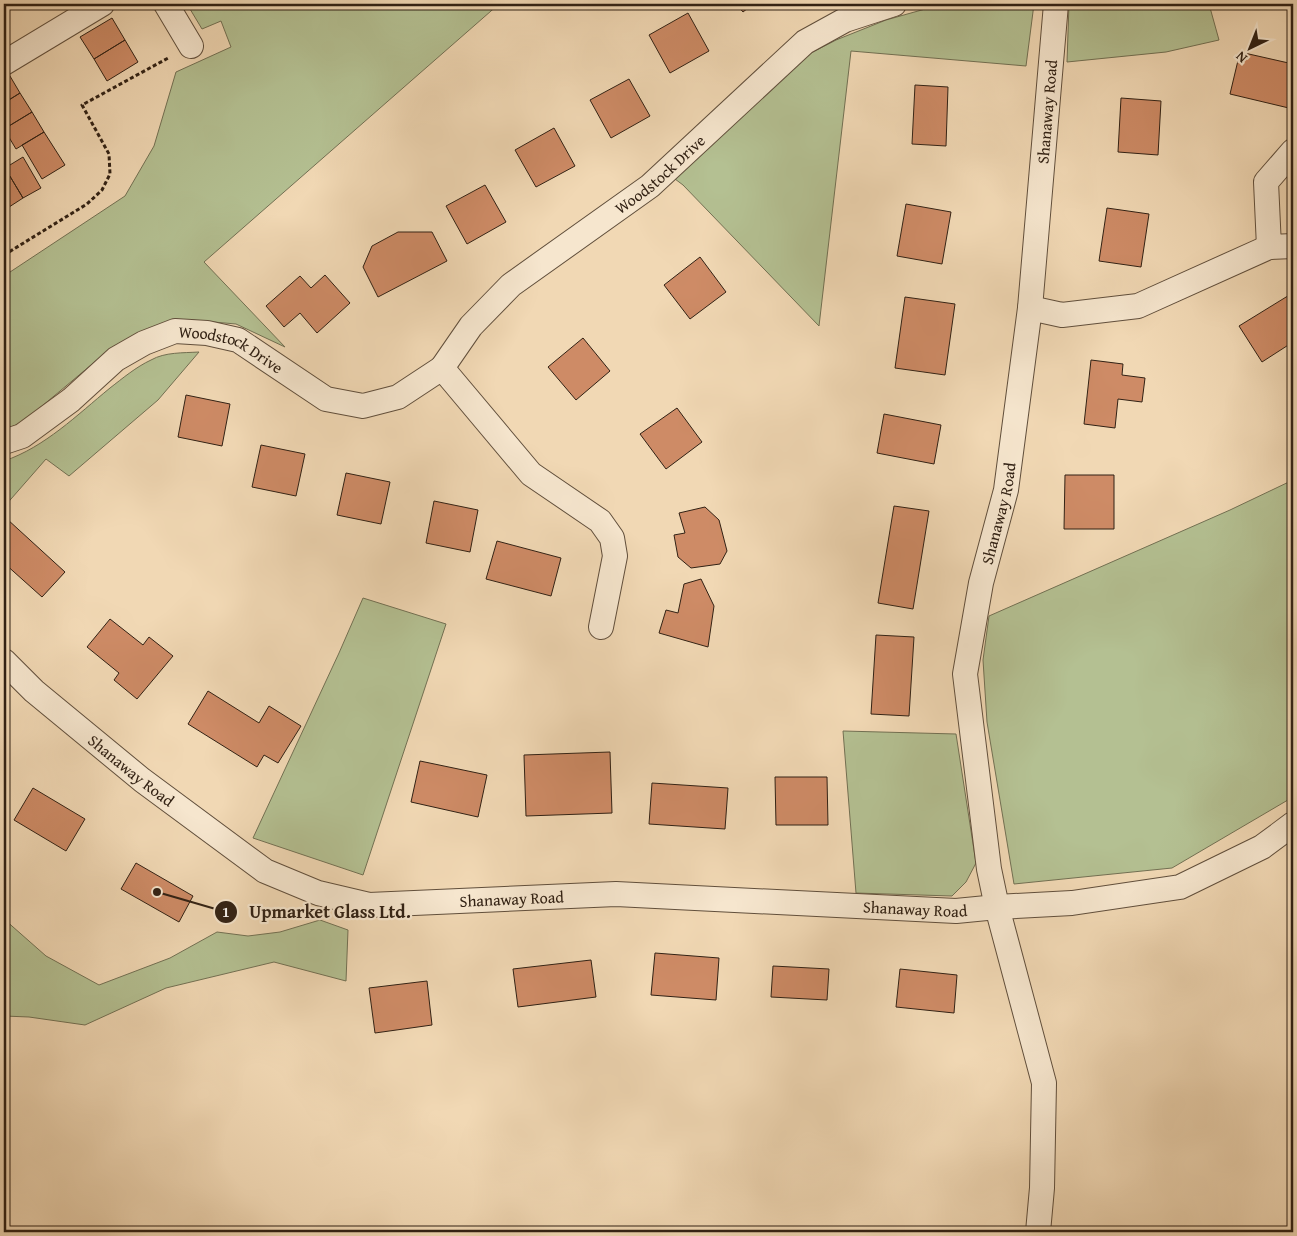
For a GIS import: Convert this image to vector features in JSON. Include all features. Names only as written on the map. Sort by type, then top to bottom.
[{"type":"street","points":[[4,63],[102,4]]},
{"type":"street","points":[[166,4],[191,46]]},
{"type":"street","name":"Woodstock Drive","points":[[4,442],[22,436],[71,400],[116,359],[144,343],[176,331],[238,340],[326,399],[363,406],[398,397],[442,368],[471,326],[511,285],[650,186],[805,42],[845,20],[894,4]]},
{"type":"street","name":"Shanaway Road","points":[[4,661],[34,691],[142,780],[265,871],[318,893],[369,905],[616,894],[956,911],[997,906],[989,869],[966,674],[981,583],[1006,490],[1030,308],[1056,4]]},
{"type":"street","points":[[1269,247],[1266,182],[1293,151]]},
{"type":"street","points":[[1030,308],[1062,315],[1138,306],[1269,247],[1293,246]]},
{"type":"street","points":[[442,368],[531,474],[600,521],[612,538],[615,556],[601,627]]},
{"type":"street","points":[[1038,1232],[1042,1188],[1044,1083],[997,906],[1072,903],[1180,887],[1262,847],[1293,824]]},
{"type":"path","points":[[4,255],[87,204],[102,190],[110,174],[109,154],[82,105],[191,46]]},
{"type":"green space","points":[[187,4],[499,4],[204,262],[285,347],[236,324],[191,320],[152,329],[103,355],[23,422],[4,430],[4,276],[125,196],[154,146],[176,72],[231,47],[221,21],[202,29]]},
{"type":"green space","points":[[943,4],[1034,4],[1026,66],[851,51],[819,326],[683,185],[675,179],[807,55],[836,40],[886,20]]},
{"type":"green space","points":[[1069,4],[1209,4],[1219,40],[1166,52],[1067,62]]},
{"type":"green space","points":[[199,352],[158,400],[69,476],[46,459],[4,507],[4,461],[47,439],[120,380],[145,363],[156,357],[168,354]]},
{"type":"green space","points":[[1293,480],[1293,797],[1172,868],[1014,884],[987,722],[983,660],[989,616],[1230,510]]},
{"type":"green space","points":[[363,598],[446,624],[363,875],[253,838]]},
{"type":"green space","points":[[843,731],[956,734],[976,863],[966,882],[952,896],[856,893]]},
{"type":"green space","points":[[4,919],[46,956],[99,985],[170,958],[217,932],[248,936],[280,932],[320,920],[348,930],[346,981],[274,962],[166,988],[85,1025],[29,1017],[4,1016]]},
{"type":"building","points":[[736,4],[753,4],[743,12]]},
{"type":"building","points":[[688,13],[709,51],[670,73],[649,35]]},
{"type":"building","points":[[112,18],[125,40],[94,59],[80,37]]},
{"type":"building","points":[[125,40],[138,62],[107,81],[94,59]]},
{"type":"building","points":[[1240,52],[1293,64],[1293,109],[1230,94]]},
{"type":"building","points":[[7,71],[20,93],[4,103],[4,73]]},
{"type":"building","points":[[629,79],[650,116],[611,138],[590,100]]},
{"type":"building","points":[[915,85],[948,87],[946,146],[912,144]]},
{"type":"building","points":[[20,93],[32,112],[4,129],[4,103]]},
{"type":"building","points":[[1121,98],[1161,101],[1158,155],[1118,152]]},
{"type":"building","points":[[32,112],[44,132],[16,149],[4,129]]},
{"type":"building","points":[[554,128],[575,166],[536,187],[515,150]]},
{"type":"building","points":[[44,132],[65,165],[42,179],[22,145]]},
{"type":"building","points":[[23,157],[41,188],[23,198],[5,168]]},
{"type":"building","points":[[4,168],[23,198],[6,209],[4,205]]},
{"type":"building","points":[[485,185],[506,222],[467,244],[446,206]]},
{"type":"building","points":[[906,204],[951,212],[942,264],[897,256]]},
{"type":"building","points":[[1107,208],[1149,214],[1141,267],[1099,261]]},
{"type":"building","points":[[398,232],[432,232],[447,261],[378,297],[363,267],[372,246]]},
{"type":"building","points":[[700,257],[726,292],[690,319],[664,285]]},
{"type":"building","points":[[325,275],[350,303],[317,333],[300,313],[284,327],[266,306],[300,276],[311,288]]},
{"type":"building","points":[[1291,294],[1293,298],[1293,342],[1262,362],[1239,326]]},
{"type":"building","points":[[905,297],[955,304],[945,375],[895,368]]},
{"type":"building","points":[[583,338],[610,371],[576,400],[548,367]]},
{"type":"building","points":[[1091,360],[1123,364],[1122,375],[1145,378],[1142,402],[1118,399],[1115,428],[1084,424]]},
{"type":"building","points":[[186,395],[230,404],[222,446],[178,437]]},
{"type":"building","points":[[677,408],[702,442],[666,469],[640,434]]},
{"type":"building","points":[[884,414],[941,425],[934,464],[877,453]]},
{"type":"building","points":[[261,445],[305,454],[296,496],[252,487]]},
{"type":"building","points":[[346,473],[390,482],[381,524],[337,515]]},
{"type":"building","points":[[1065,475],[1114,475],[1114,529],[1064,529]]},
{"type":"building","points":[[434,501],[478,510],[470,552],[426,543]]},
{"type":"building","points":[[894,506],[929,511],[913,609],[878,603]]},
{"type":"building","points":[[705,507],[719,520],[727,551],[720,564],[691,568],[678,557],[674,535],[685,533],[679,513]]},
{"type":"building","points":[[7,519],[65,572],[42,597],[4,563],[4,523]]},
{"type":"building","points":[[497,541],[561,558],[551,596],[486,579]]},
{"type":"building","points":[[701,579],[714,606],[708,647],[659,633],[666,610],[678,613],[684,584]]},
{"type":"building","points":[[110,619],[143,645],[149,637],[173,656],[137,699],[114,680],[119,673],[87,647]]},
{"type":"building","points":[[876,635],[914,637],[909,716],[871,714]]},
{"type":"building","points":[[208,691],[259,723],[269,706],[301,726],[278,763],[264,755],[257,767],[188,724]]},
{"type":"building","points":[[610,752],[612,813],[526,816],[524,755]]},
{"type":"building","points":[[420,761],[487,775],[478,817],[411,802]]},
{"type":"building","points":[[775,777],[827,777],[828,825],[776,825]]},
{"type":"building","points":[[652,783],[728,788],[725,829],[649,824]]},
{"type":"building","points":[[33,788],[85,819],[66,851],[14,820]]},
{"type":"building","points":[[136,863],[193,896],[179,922],[121,889]]},
{"type":"building","points":[[655,953],[719,958],[716,1000],[651,995]]},
{"type":"building","points":[[591,960],[596,997],[518,1007],[513,969]]},
{"type":"building","points":[[773,966],[829,969],[827,1000],[771,997]]},
{"type":"building","points":[[900,969],[957,975],[954,1013],[896,1007]]},
{"type":"building","points":[[427,981],[432,1025],[375,1033],[369,988]]},
{"type":"place","name":"Upmarket Glass Ltd.","points":[[157,892]]}]
